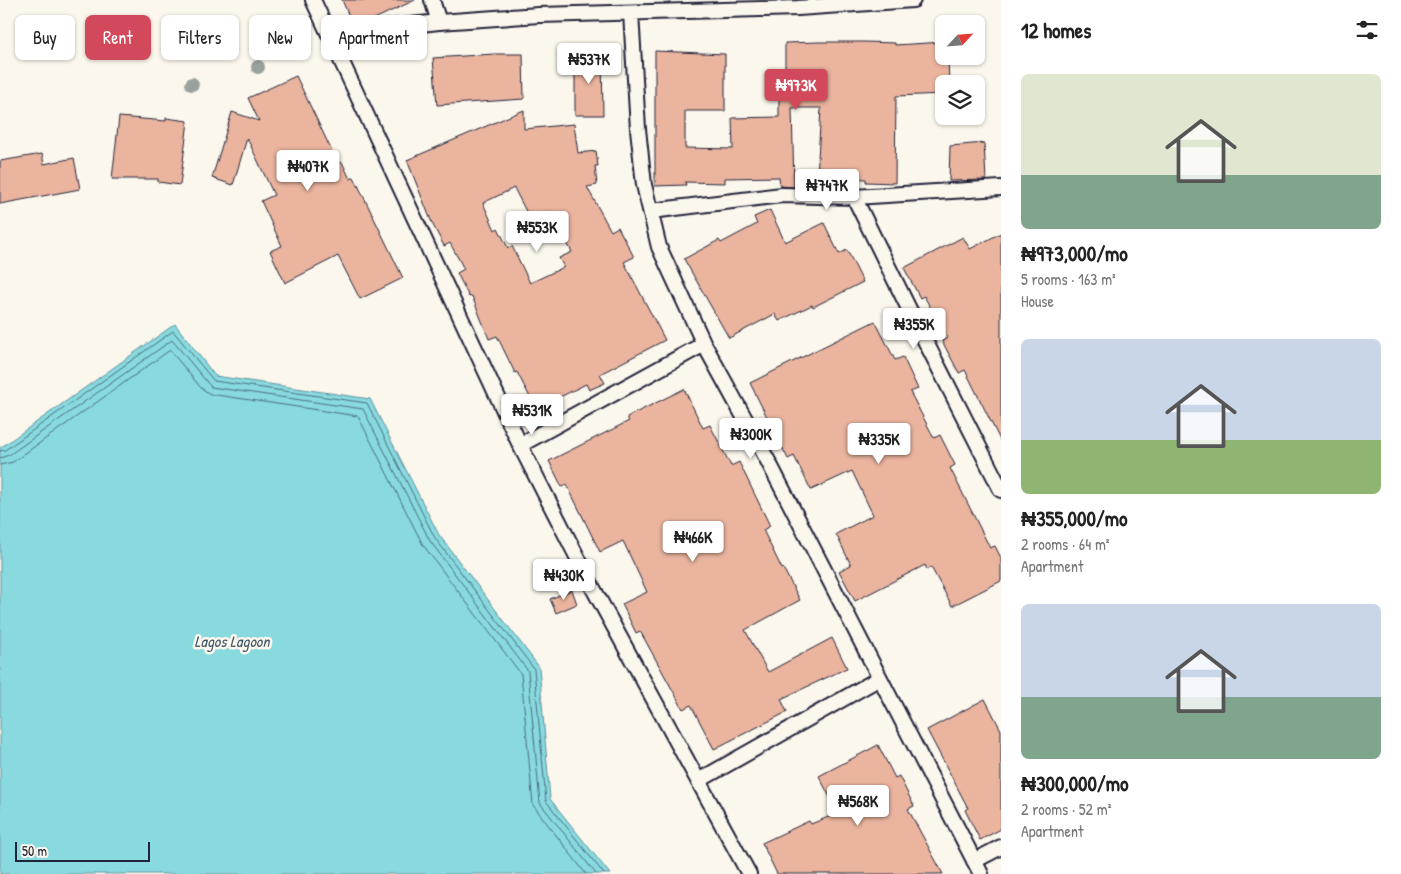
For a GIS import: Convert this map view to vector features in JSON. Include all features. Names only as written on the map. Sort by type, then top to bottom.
[{"type":"street","points":[[313,0],[321,17]]},
{"type":"street","points":[[432,0],[438,22]]},
{"type":"street","points":[[427,23],[540,15],[798,8],[913,0]]},
{"type":"street","points":[[631,13],[638,129],[644,185],[659,247],[704,344],[768,461],[977,868],[1001,846]]},
{"type":"street","points":[[341,60],[520,445],[594,590],[750,874]]},
{"type":"street","points":[[651,211],[782,195],[854,197],[1001,188]]},
{"type":"street","points":[[854,197],[1001,490]]},
{"type":"street","points":[[520,445],[704,344]]},
{"type":"street","points":[[698,781],[880,678]]},
{"type":"water","name":"Lagos Lagoon","points":[[175,324],[215,376],[370,399],[439,535],[539,667],[550,799],[610,874],[0,874],[0,448]]},
{"type":"building","points":[[342,0],[415,0],[383,15],[349,15]]},
{"type":"building","points":[[865,42],[895,43],[895,45],[935,43],[935,65],[948,65],[949,75],[935,75],[935,94],[896,96],[895,183],[866,182],[866,179],[817,176],[821,108],[792,108],[794,187],[780,186],[779,177],[725,178],[725,183],[685,182],[686,185],[655,186],[655,51],[725,54],[725,111],[685,111],[685,148],[733,149],[732,118],[779,117],[779,70],[785,70],[785,43]]},
{"type":"building","points":[[523,54],[524,99],[437,105],[433,58]]},
{"type":"building","points":[[575,55],[602,55],[603,115],[575,115]]},
{"type":"building","points":[[296,76],[338,164],[342,162],[350,179],[354,177],[403,278],[360,299],[338,256],[285,283],[270,251],[282,246],[261,201],[274,195],[247,138],[233,185],[212,178],[232,112],[259,121],[248,98]]},
{"type":"building","points":[[524,110],[524,129],[574,124],[578,153],[596,151],[598,166],[595,166],[597,185],[587,187],[611,231],[618,227],[634,257],[624,262],[665,340],[600,374],[605,383],[589,390],[586,384],[536,409],[517,372],[515,373],[497,336],[489,339],[472,296],[469,297],[457,273],[464,269],[450,243],[444,246],[432,223],[407,160]],"holes":[[[514,188],[531,221],[550,212],[572,252],[559,258],[564,267],[530,283],[512,246],[508,248],[498,228],[495,230],[483,203]]]},
{"type":"building","points":[[119,117],[166,121],[166,118],[188,121],[180,185],[158,182],[158,179],[112,179]]},
{"type":"building","points":[[984,143],[986,180],[949,181],[950,146]]},
{"type":"building","points":[[42,154],[44,164],[74,158],[80,189],[0,204],[0,161]]},
{"type":"building","points":[[770,210],[785,242],[824,223],[839,254],[847,250],[863,282],[813,307],[812,305],[779,321],[775,314],[729,338],[684,259],[719,240],[721,243],[757,224],[754,217]]},
{"type":"building","points":[[1001,233],[1001,442],[965,370],[959,373],[942,341],[947,338],[924,296],[920,298],[904,268],[963,237],[970,249]]},
{"type":"building","points":[[875,321],[895,360],[903,357],[918,389],[910,392],[934,438],[940,435],[955,465],[950,468],[990,548],[995,546],[1001,558],[1001,581],[952,606],[931,567],[927,570],[925,565],[855,601],[839,571],[851,565],[836,534],[873,515],[852,471],[811,490],[794,456],[788,459],[750,383]]},
{"type":"building","points":[[684,389],[703,428],[710,425],[731,466],[739,462],[770,526],[763,530],[800,600],[745,630],[768,672],[832,638],[847,668],[781,699],[787,712],[714,749],[691,705],[683,709],[640,631],[636,633],[622,604],[647,592],[623,541],[600,552],[567,485],[562,487],[549,461],[629,421],[627,417]]},
{"type":"building","points":[[572,590],[577,604],[556,613],[550,599]]},
{"type":"building","points":[[985,699],[1001,730],[1001,829],[980,840],[965,810],[968,808],[927,730]]},
{"type":"building","points":[[878,745],[895,778],[899,776],[914,806],[908,809],[943,874],[777,874],[762,843],[809,821],[811,824],[838,813],[819,776]]}]
